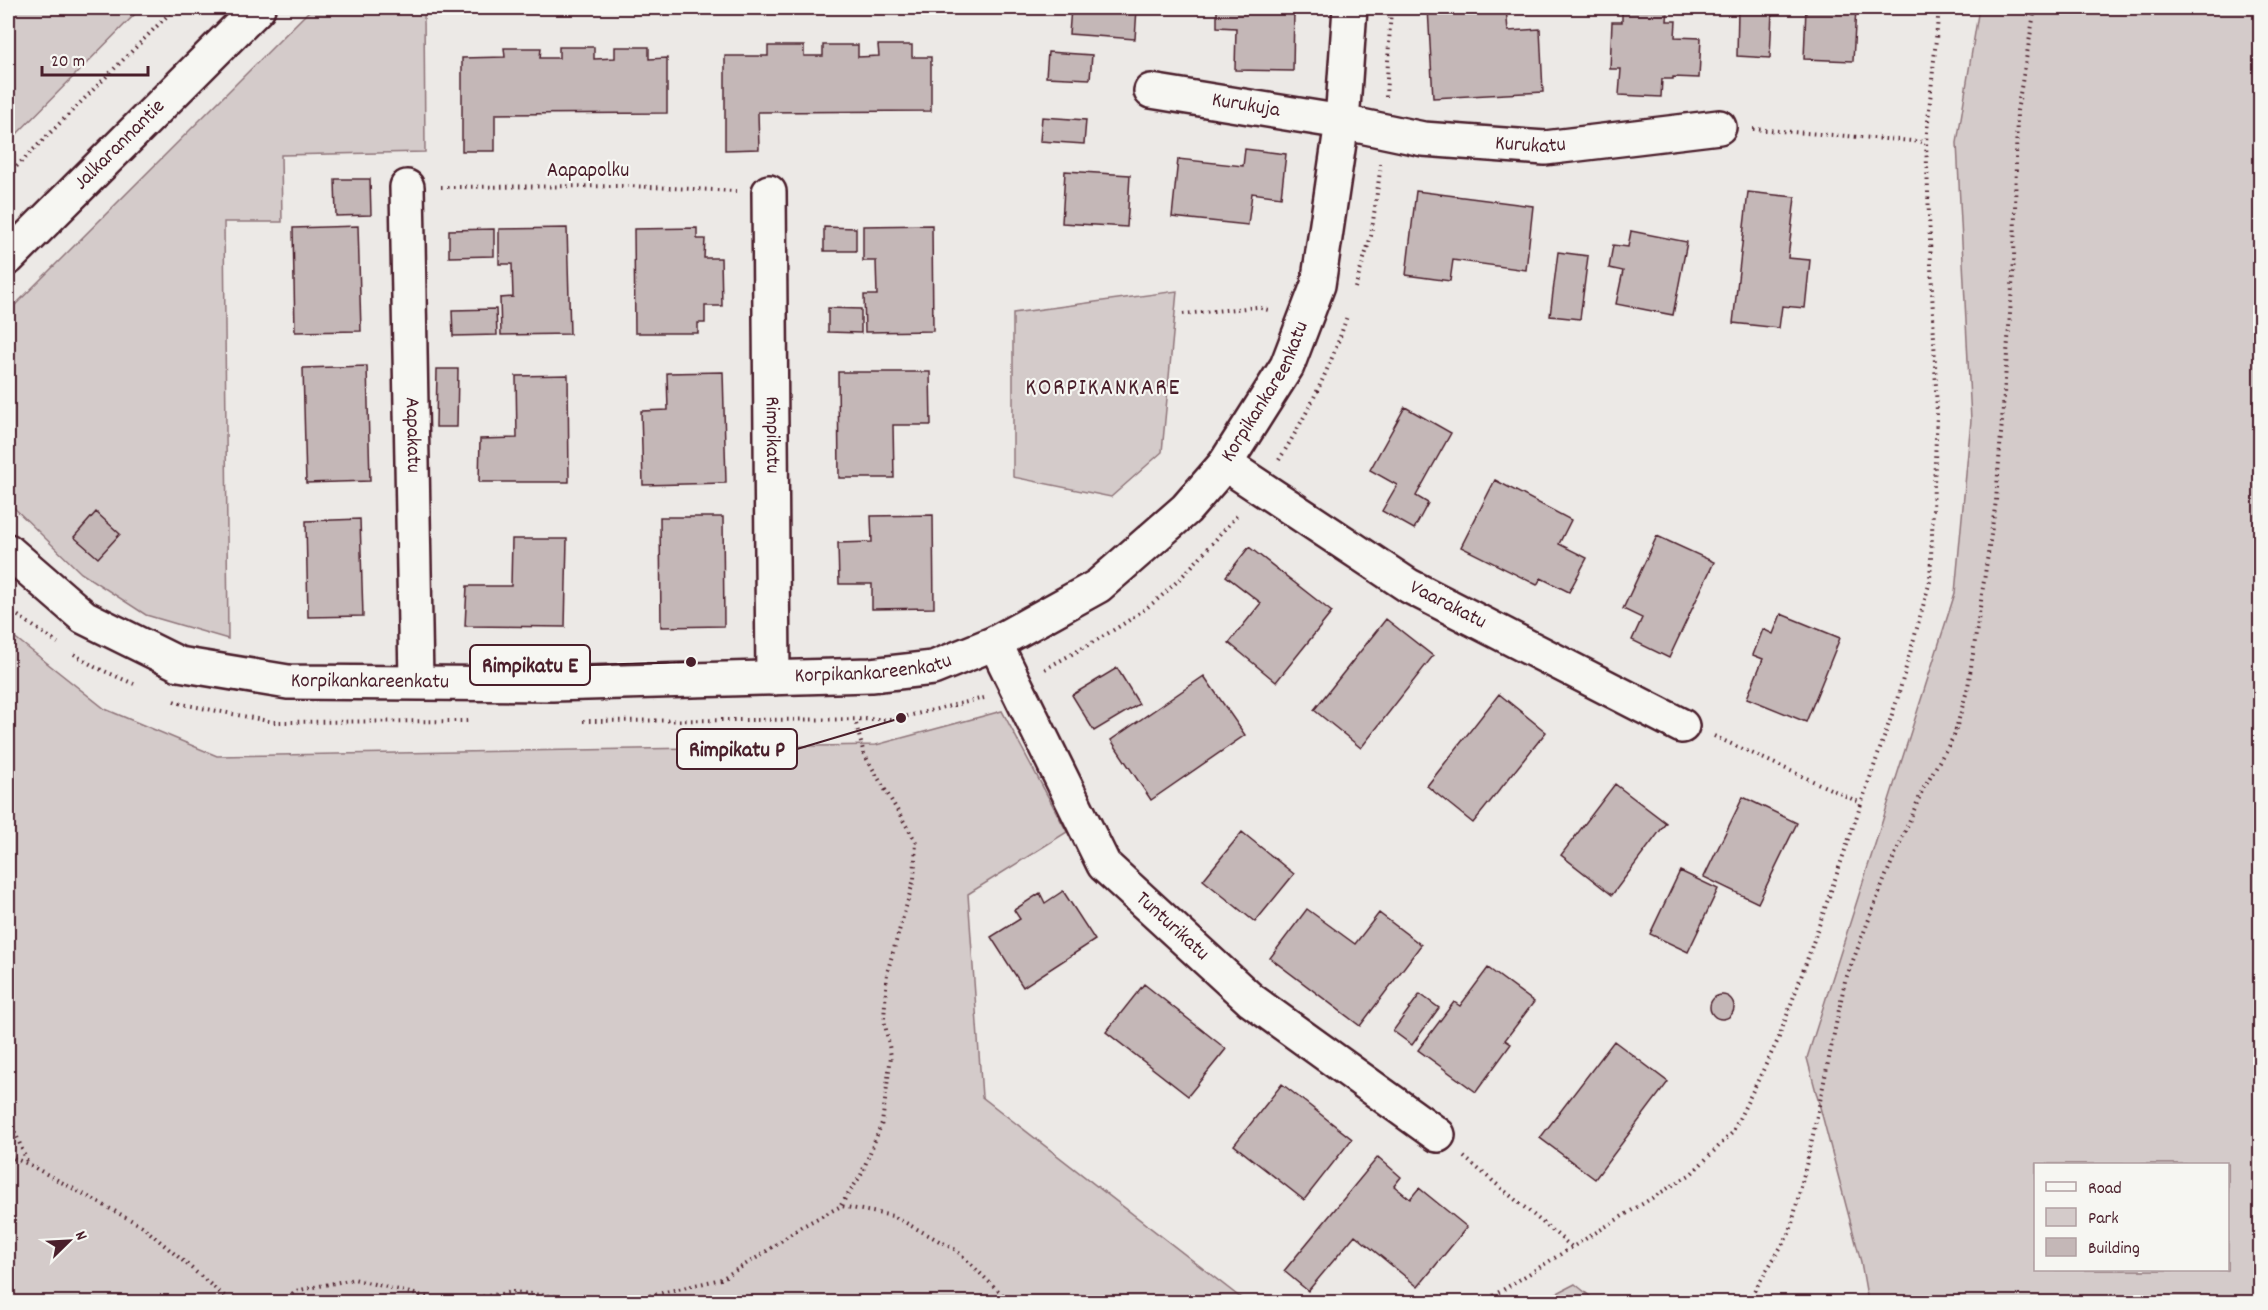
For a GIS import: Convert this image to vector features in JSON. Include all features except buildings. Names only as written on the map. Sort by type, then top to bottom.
[{"type":"street","name":"Jalkarannantie","points":[[8,258],[258,8]]},
{"type":"street","name":"Korpikankareenkatu","points":[[8,551],[84,617],[179,664],[288,682],[416,681],[552,684],[871,675],[933,668],[995,643],[1098,586],[1186,509],[1225,464],[1287,366],[1317,285],[1342,122],[1350,8]]},
{"type":"street","name":"Kurukuja","points":[[1151,91],[1342,122]]},
{"type":"street","name":"Kurukatu","points":[[1342,122],[1423,139],[1545,148],[1719,127]]},
{"type":"street","name":"Aapakatu","points":[[407,187],[416,681]]},
{"type":"street","name":"Rimpikatu","points":[[769,192],[773,678]]},
{"type":"street","name":"Vaarakatu","points":[[1225,464],[1408,586],[1682,726]]},
{"type":"street","name":"Tunturikatu","points":[[995,643],[1104,865],[1251,1000],[1438,1135]]},
{"type":"path","points":[[8,175],[175,8]]},
{"type":"path","points":[[1355,289],[1371,236],[1385,131],[1391,8]]},
{"type":"path","points":[[1483,1302],[1692,1174],[1732,1133],[1778,1040],[1897,700],[1930,581],[1937,413],[1926,142],[1939,8]]},
{"type":"path","points":[[1741,1302],[1751,1296],[1790,1232],[1845,981],[1923,789],[1954,736],[1968,687],[1996,501],[2014,260],[2017,111],[2035,8]]},
{"type":"path","points":[[1719,127],[1926,142]]},
{"type":"path","name":"Aapapolku","points":[[407,187],[628,186],[769,192]]},
{"type":"path","points":[[1183,314],[1257,307],[1342,331]]},
{"type":"path","points":[[579,721],[901,718],[979,700],[1016,686],[1106,635],[1164,594],[1262,488],[1301,425],[1337,349],[1348,310]]},
{"type":"path","points":[[8,609],[95,667],[138,686]]},
{"type":"path","points":[[171,700],[273,722],[473,721]]},
{"type":"path","points":[[283,1302],[295,1291],[354,1279],[447,1302],[513,1292],[586,1300],[640,1298],[721,1279],[801,1227],[841,1206],[861,1175],[882,1123],[891,1056],[884,1019],[887,973],[914,879],[915,861],[915,842],[864,754],[855,720]]},
{"type":"path","points":[[1682,726],[1727,741],[1861,803]]},
{"type":"path","points":[[8,1115],[28,1164]]},
{"type":"path","points":[[1438,1135],[1572,1247]]},
{"type":"path","points":[[8,1156],[28,1164],[142,1226],[231,1302]]},
{"type":"path","points":[[841,1206],[893,1216],[956,1250],[1010,1302]]},
{"type":"green space","points":[[8,8],[141,8],[8,143]]},
{"type":"green space","points":[[312,8],[424,8],[425,152],[281,155],[282,222],[224,222],[228,639],[146,615],[81,573],[8,502],[8,312]]},
{"type":"green space","points":[[424,8],[991,8],[991,10]]},
{"type":"green space","points":[[1979,8],[2260,8],[2260,1302],[1868,1302],[1861,1262],[1807,1058],[1955,593],[1971,420],[1957,143]]},
{"type":"green space","points":[[1177,291],[1162,452],[1111,497],[1013,477],[1013,313]]},
{"type":"green space","points":[[8,632],[105,709],[217,756],[876,745],[1002,711],[1067,832],[968,894],[982,1097],[1246,1302],[8,1302]]},
{"type":"green space","points":[[1575,1284],[1597,1302],[1540,1302]]},
{"type":"place","name":"Rimpikatu E","points":[[691,662]]},
{"type":"place","name":"Rimpikatu P","points":[[901,718]]},
{"type":"district","name":"KORPIKANKARE","points":[[1103,389]]}]
